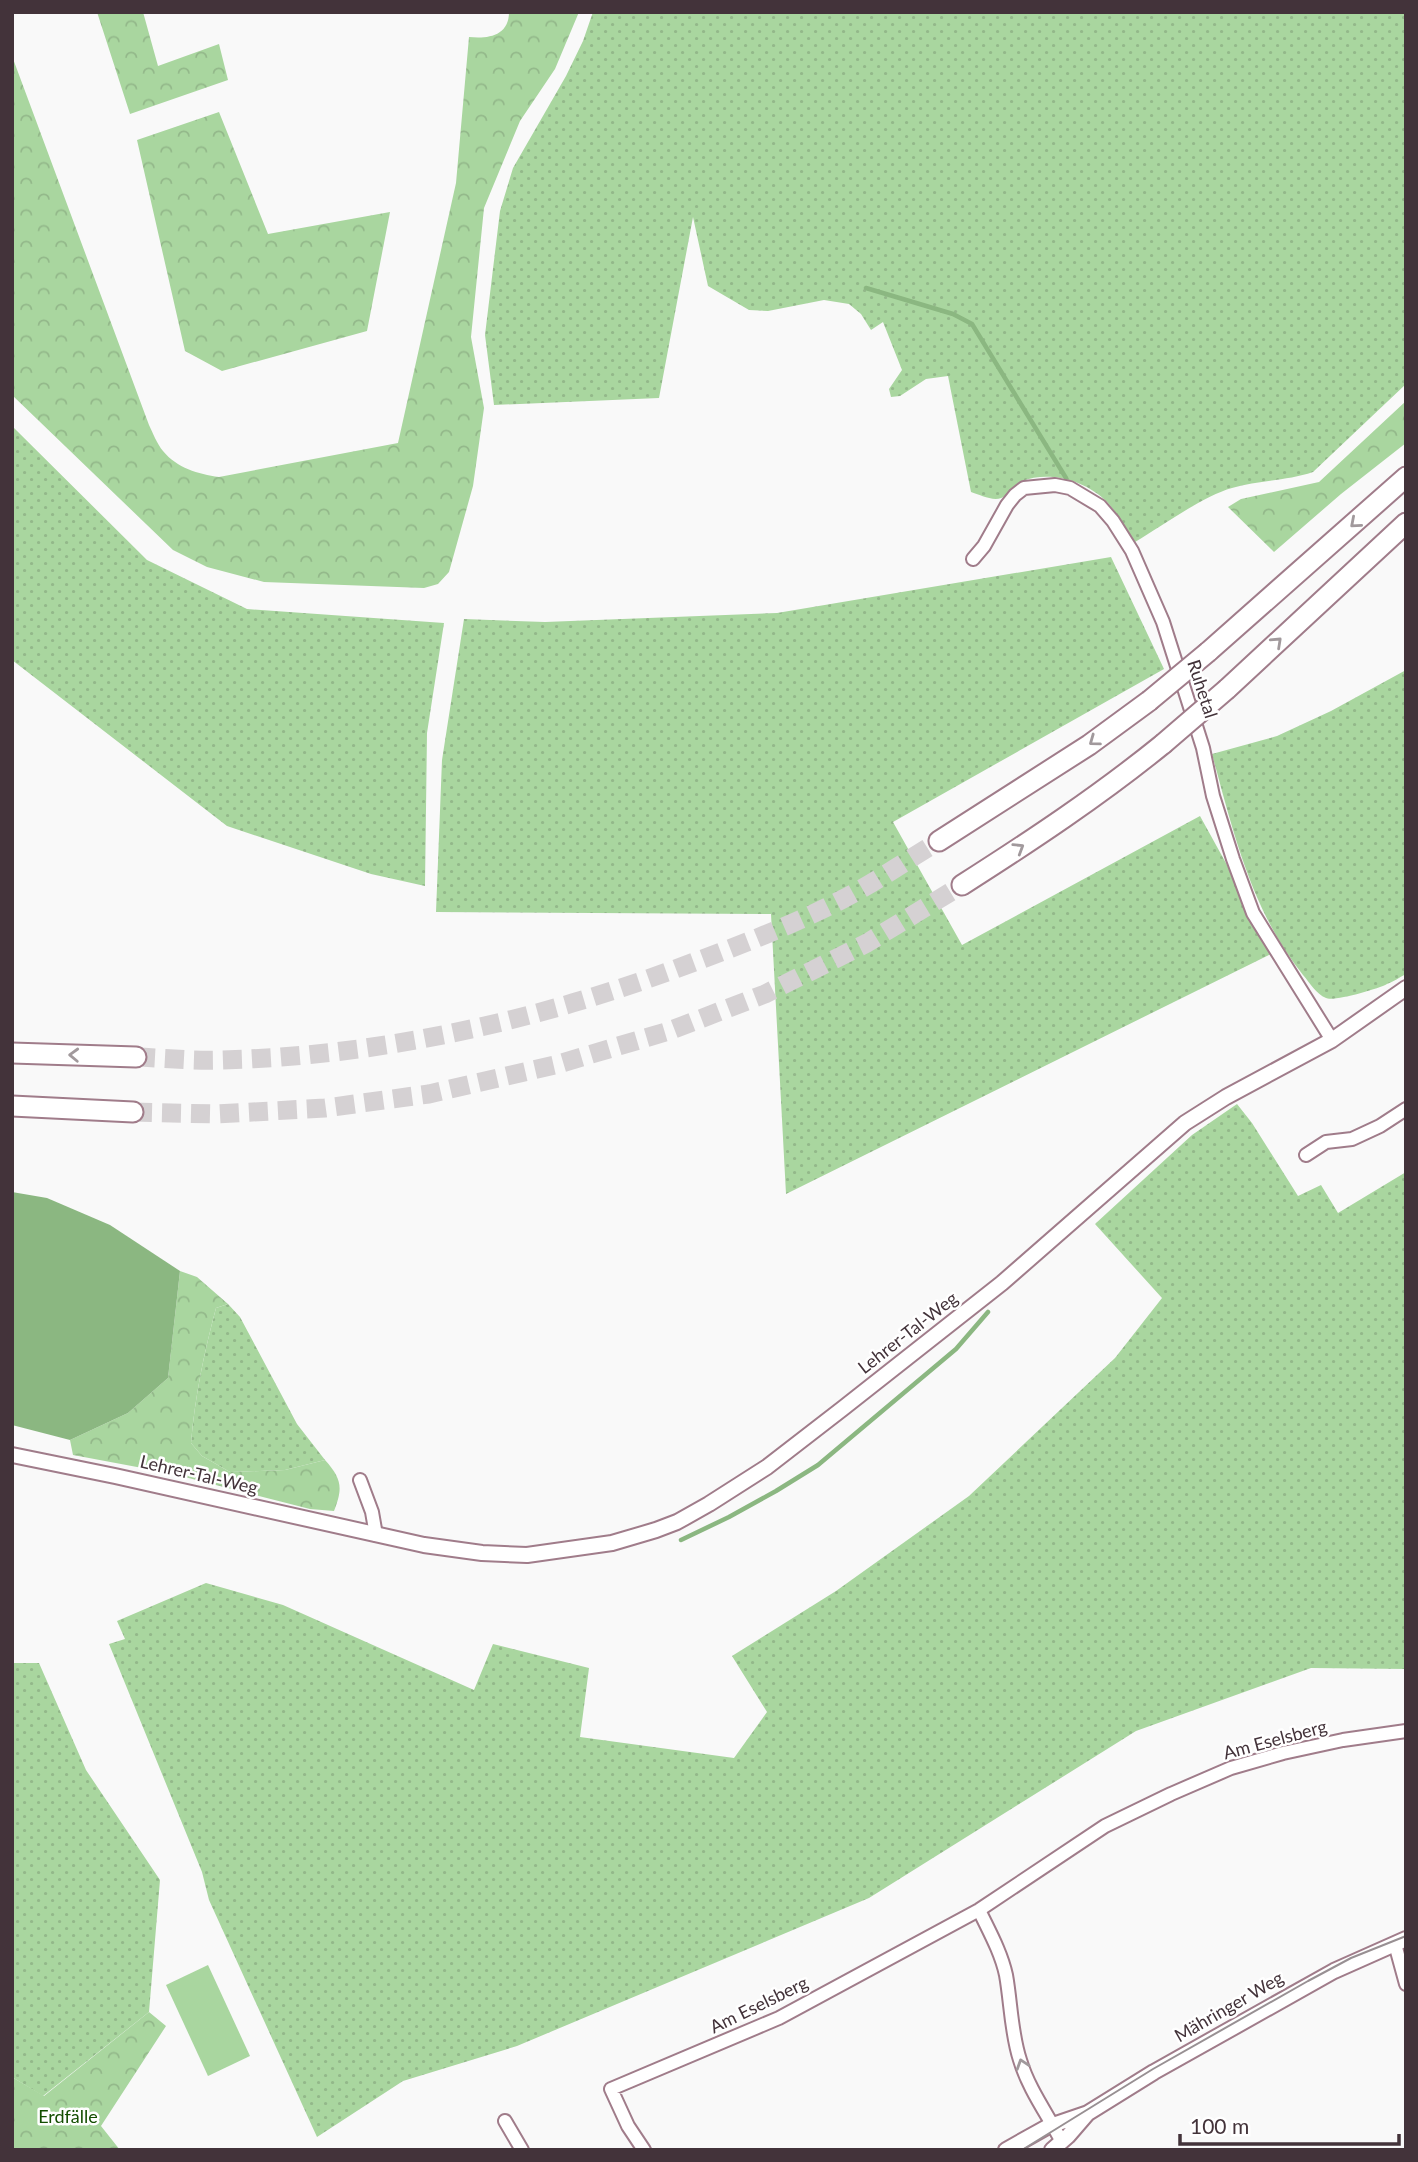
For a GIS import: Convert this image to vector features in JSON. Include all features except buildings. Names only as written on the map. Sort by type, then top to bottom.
[{"type":"highway","points":[[939,841],[1089,745],[1149,701],[1406,477]]},
{"type":"highway","points":[[961,885],[1054,825],[1121,778],[1163,744],[1227,689],[1406,523]]},
{"type":"highway","points":[[12,1054],[136,1057]]},
{"type":"highway","points":[[12,1106],[133,1112]]},
{"type":"street","name":"Ruhetal","points":[[973,559],[984,546],[1007,505],[1024,488],[1055,485],[1070,488],[1100,506],[1112,521],[1132,551],[1163,622],[1203,748],[1213,796],[1253,913],[1332,1040]]},
{"type":"street","name":"Lehrer-Tal-Weg","points":[[12,1455],[376,1535],[482,1553],[527,1555],[612,1543],[677,1522],[767,1466],[947,1327],[1002,1283],[1185,1123],[1226,1097],[1332,1040],[1406,988]]},
{"type":"street","points":[[1306,1155],[1326,1142],[1352,1139],[1380,1126],[1406,1109]]},
{"type":"street","points":[[360,1480],[372,1512],[376,1535]]},
{"type":"street","name":"Am Eselsberg","points":[[644,2150],[628,2126],[611,2090],[777,2019],[979,1910],[1105,1826],[1171,1794],[1231,1768],[1343,1740],[1406,1731]]},
{"type":"street","points":[[979,1910],[1006,1973],[1016,2045],[1022,2067],[1037,2100],[1053,2125]]},
{"type":"street","name":"Mähringer Weg","points":[[1006,2150],[1037,2131],[1088,2113],[1154,2072],[1309,1984],[1400,1941],[1406,1984]]},
{"type":"street","name":"Mähringer Weg","points":[[1057,2146],[1088,2113]]},
{"type":"street","points":[[505,2121],[522,2150]]},
{"type":"street","name":"Mähringer Weg","points":[[1053,2125],[1057,2146]]},
{"type":"green space","points":[[97,12],[143,12],[158,66],[219,44],[228,80],[130,114]]},
{"type":"green space","points":[[509,12],[579,12],[555,69],[520,121],[484,208],[471,337],[484,408],[473,486],[449,572],[438,584],[424,588],[264,582],[207,567],[173,550],[12,395],[12,56],[155,438],[169,457],[181,466],[219,477],[398,443],[456,183],[469,37],[490,36],[501,31],[508,20]]},
{"type":"green space","points":[[593,12],[1406,12],[1406,384],[1313,472],[1242,485],[1221,492],[1196,504],[1135,542],[1107,502],[1089,488],[1068,479],[1033,478],[1020,482],[998,499],[971,492],[948,376],[926,379],[900,396],[891,397],[889,389],[902,370],[883,322],[871,330],[861,314],[849,304],[824,300],[768,311],[749,310],[708,286],[693,217],[659,398],[494,405],[485,335],[500,211],[513,168],[566,76]]},
{"type":"green space","points":[[219,112],[268,234],[390,212],[367,331],[222,371],[185,351],[137,140]]},
{"type":"green space","points":[[1406,401],[1406,443],[1274,552],[1228,507],[1241,499],[1319,482]]},
{"type":"green space","points":[[12,426],[147,560],[247,609],[444,623],[427,733],[425,886],[371,874],[227,826],[12,660]]},
{"type":"green space","points":[[1111,557],[1164,669],[893,822],[962,945],[1200,816],[1275,952],[786,1194],[771,914],[436,912],[442,760],[464,619],[545,622],[777,613]]},
{"type":"green space","points":[[1406,670],[1406,974],[1366,992],[1330,999],[1313,988],[1285,951],[1270,925],[1246,870],[1212,754],[1277,736],[1331,711]]},
{"type":"green space","points":[[1237,1104],[1298,1196],[1321,1185],[1338,1213],[1406,1172],[1406,1669],[1311,1668],[1136,1731],[869,1898],[517,2046],[403,2081],[317,2137],[209,1900],[202,1872],[109,1644],[125,1639],[117,1621],[206,1583],[283,1605],[474,1690],[493,1644],[589,1668],[580,1737],[734,1758],[767,1712],[732,1656],[836,1591],[969,1496],[1115,1358],[1162,1298],[1095,1224],[1192,1135]]},
{"type":"green space","points":[[180,1271],[197,1277],[228,1304],[216,1308],[200,1375],[191,1443],[202,1456],[230,1472],[285,1470],[325,1460],[338,1478],[340,1490],[334,1511],[310,1509],[169,1473],[73,1455],[70,1440],[128,1413],[168,1378]]},
{"type":"green space","points":[[228,1304],[240,1317],[297,1424],[325,1460],[285,1470],[230,1472],[202,1456],[191,1443],[200,1375],[216,1308]]},
{"type":"green space","points":[[12,1663],[39,1663],[86,1770],[160,1880],[149,2012],[43,2096],[12,2077]]},
{"type":"green space","points":[[208,1965],[250,2056],[208,2076],[166,1985]]},
{"type":"green space","name":"Erdfälle","points":[[149,2012],[166,2026],[101,2126],[120,2150],[12,2150],[12,2077],[44,2096]]},
{"type":"shaded area","points":[[12,1192],[47,1198],[110,1225],[180,1271],[168,1378],[128,1413],[70,1440],[12,1425]]},
{"type":"waterway","points":[[866,288],[953,314],[972,324],[1066,478]]},
{"type":"waterway","points":[[681,1540],[729,1517],[818,1465],[956,1349],[988,1312]]},
{"type":"tunnel","points":[[136,1057],[221,1060],[343,1051],[463,1031],[523,1017],[640,982],[771,932],[855,892],[939,841]]},
{"type":"tunnel","points":[[133,1112],[217,1114],[325,1108],[429,1094],[555,1065],[669,1031],[765,994],[867,943],[962,885]]},
{"type":"tram line","points":[[1022,2150],[1153,2069],[1308,1981],[1351,1958],[1406,1936]]}]
